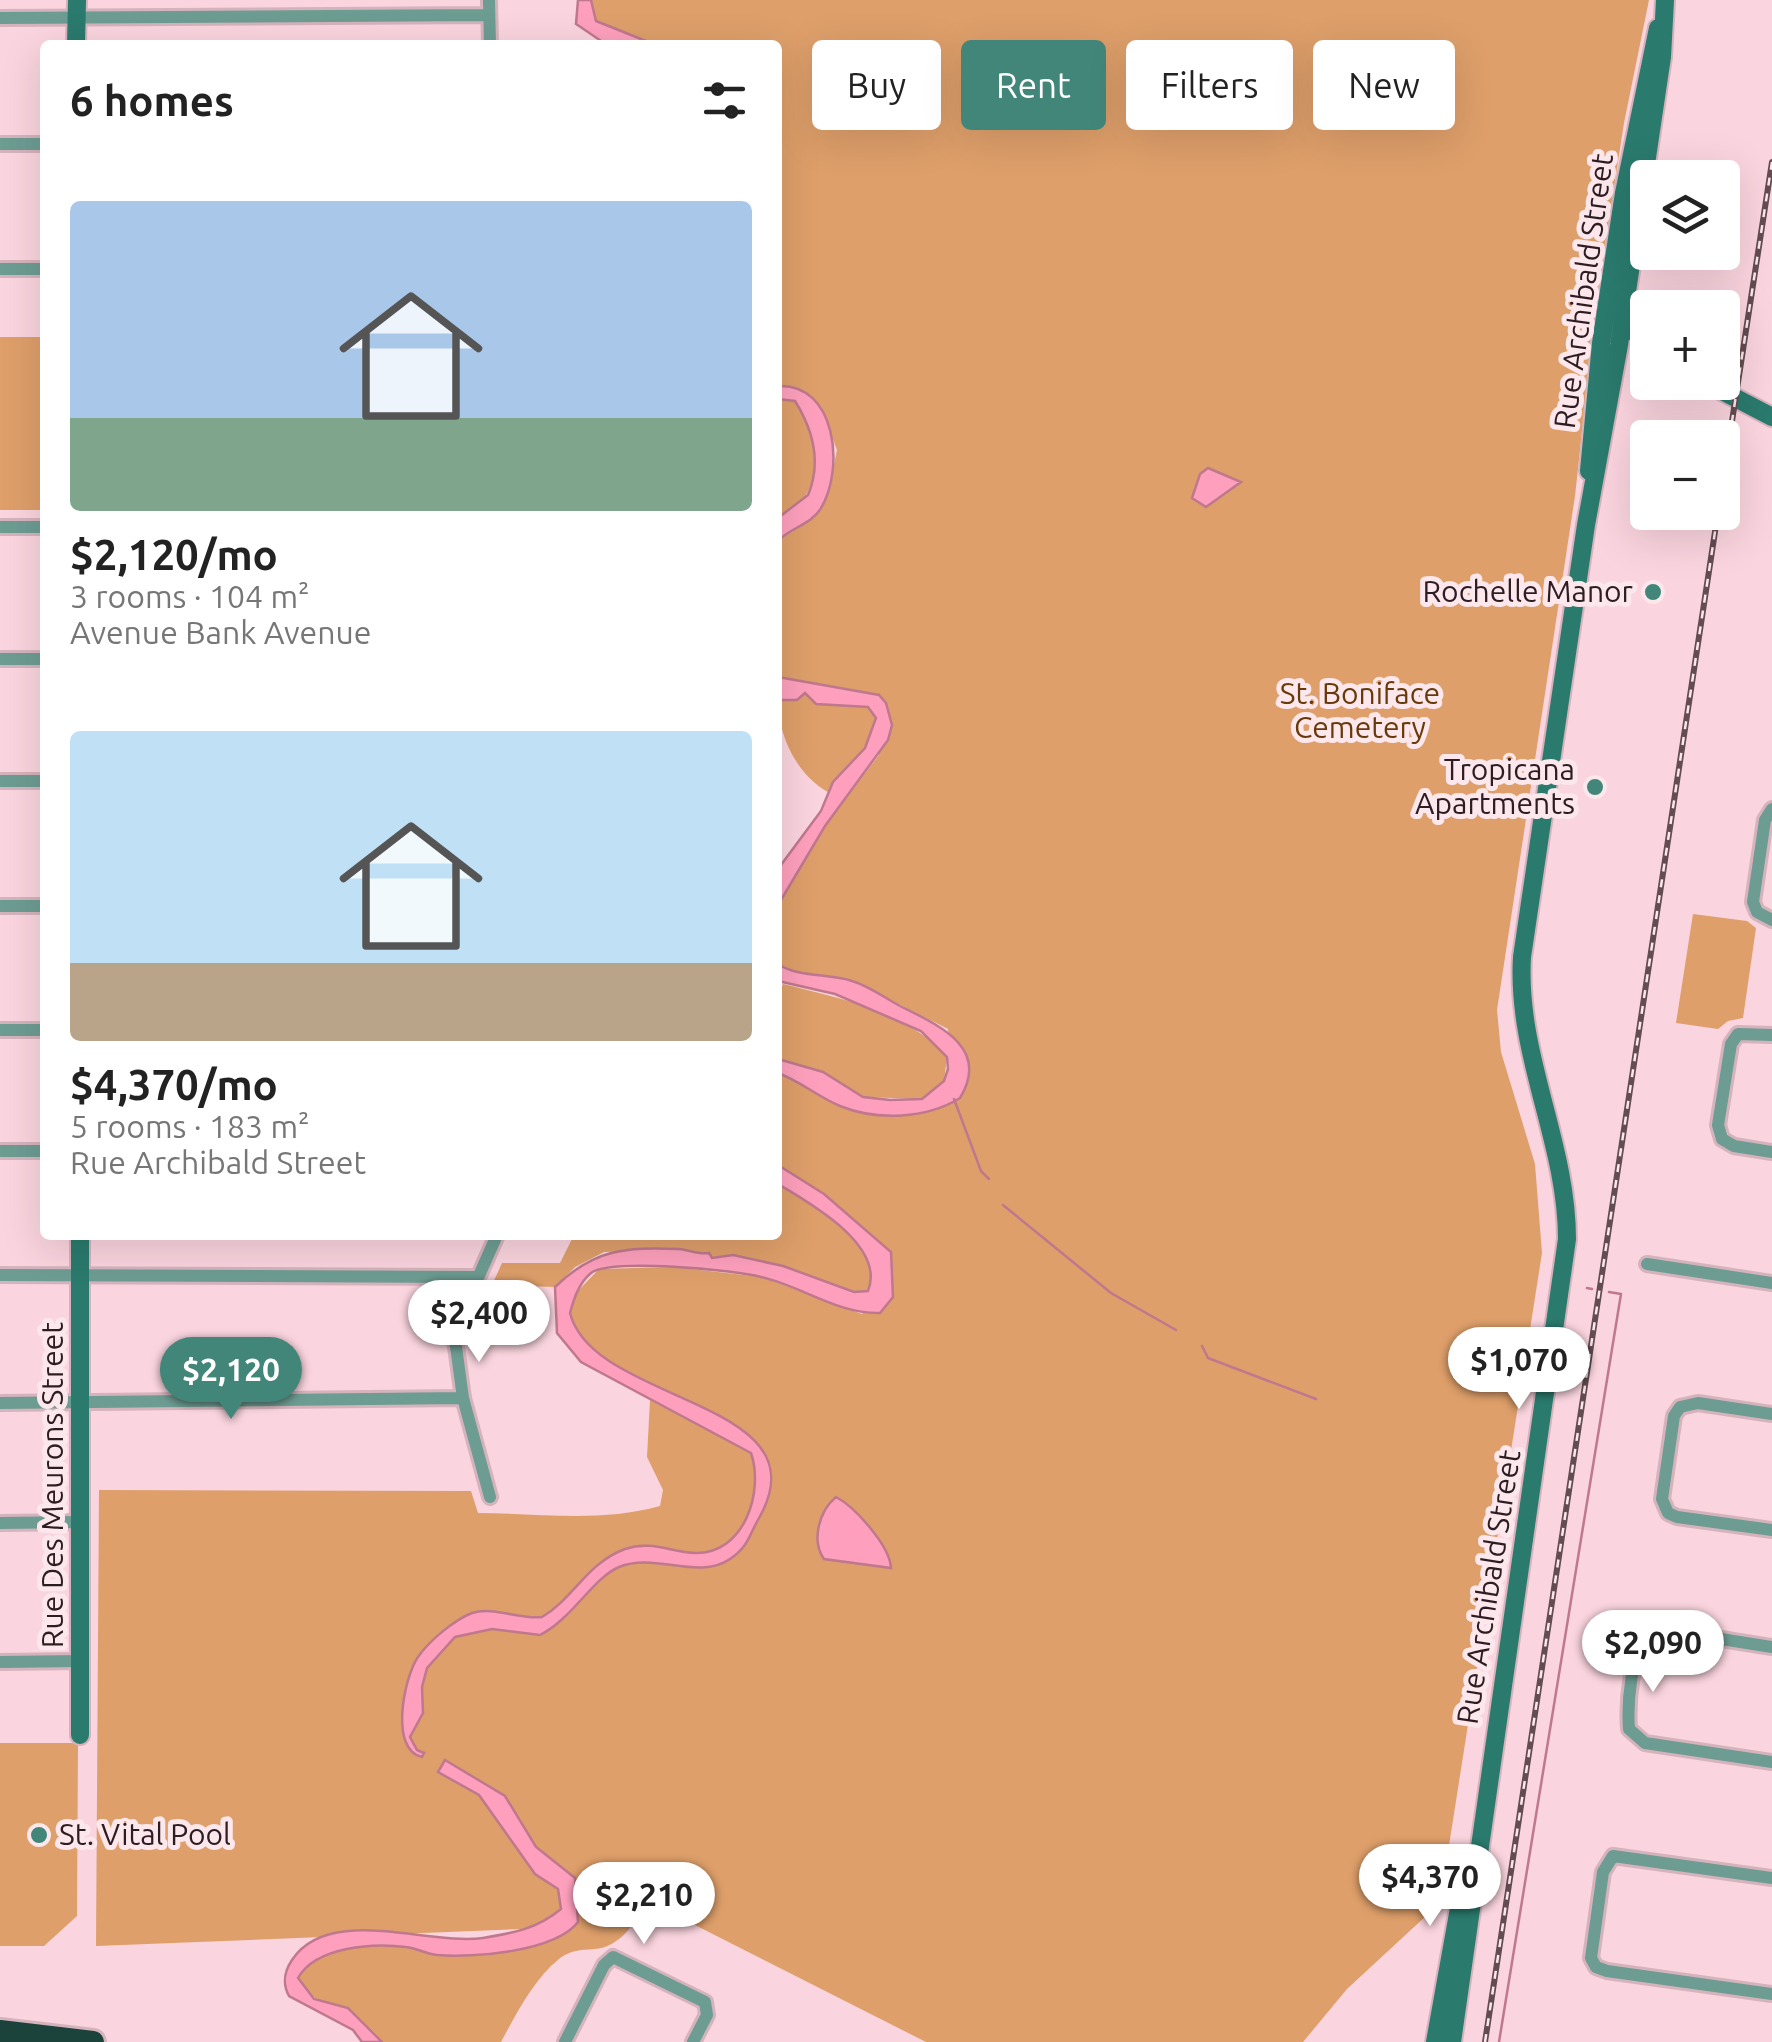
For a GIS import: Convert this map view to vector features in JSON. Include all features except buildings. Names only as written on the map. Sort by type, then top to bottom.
[{"type":"highway","points":[[0,2031],[92,2042]]},
{"type":"main road","name":"Rue Archibald Street","points":[[1610,344],[1626,289],[1662,56],[1665,4]]},
{"type":"main road","name":"Rue Archibald Street","points":[[1452,2042],[1567,1239],[1563,1171],[1529,1052],[1520,990],[1525,927],[1586,524],[1634,124],[1665,4]]},
{"type":"main road","points":[[76,9],[76,40]]},
{"type":"main road","points":[[1626,289],[1630,316]]},
{"type":"main road","points":[[1610,344],[1630,348]]},
{"type":"main road","points":[[1739,400],[1772,417]]},
{"type":"main road","name":"Rue Des Meurons Street","points":[[80,1240],[80,1735]]},
{"type":"main road","name":"Rue Archibald Street","points":[[1436,2042],[1465,1874],[1480,1829]]},
{"type":"street","points":[[490,0],[490,40]]},
{"type":"street","points":[[0,18],[76,9],[487,15]]},
{"type":"street","points":[[0,144],[40,144]]},
{"type":"street","points":[[0,270],[40,269]]},
{"type":"street","points":[[0,528],[40,527]]},
{"type":"street","points":[[0,659],[40,659]]},
{"type":"street","points":[[0,782],[40,782]]},
{"type":"street","points":[[1772,809],[1765,820],[1752,902],[1757,912],[1772,920]]},
{"type":"street","points":[[0,906],[40,906]]},
{"type":"street","points":[[0,1030],[40,1030]]},
{"type":"street","points":[[1772,1035],[1738,1034],[1731,1044],[1718,1125],[1722,1139],[1734,1146],[1772,1152]]},
{"type":"street","points":[[0,1151],[40,1151]]},
{"type":"street","points":[[490,1497],[462,1398],[454,1332],[494,1240]]},
{"type":"street","points":[[1647,1264],[1772,1282]]},
{"type":"street","points":[[0,1276],[476,1276]]},
{"type":"street","points":[[0,1402],[462,1398]]},
{"type":"street","points":[[1772,1414],[1698,1403],[1680,1407],[1674,1416],[1662,1499],[1668,1513],[1677,1517],[1772,1530]]},
{"type":"street","points":[[0,1523],[80,1522]]},
{"type":"street","points":[[1772,1647],[1671,1631],[1648,1634],[1638,1653],[1628,1718],[1630,1729],[1645,1742],[1772,1762]]},
{"type":"street","points":[[0,1662],[82,1661]]},
{"type":"street","points":[[1772,1878],[1613,1856],[1603,1872],[1591,1958],[1596,1967],[1607,1971],[1772,1994]]},
{"type":"street","points":[[564,2042],[604,1965],[613,1957],[705,2002],[706,2015],[692,2042]]},
{"type":"green space","name":"St. Boniface Cemetery","points":[[591,0],[1649,0],[1624,123],[1596,303],[1575,496],[1497,1010],[1501,1052],[1535,1164],[1542,1253],[1440,1903],[1347,1989],[1303,2042],[926,2042],[689,1922],[633,1924],[612,1944],[568,1953],[534,1987],[501,2042],[382,2042],[360,2021],[305,1989],[298,1978],[306,1967],[332,1953],[363,1947],[406,1947],[454,1956],[508,1952],[559,1936],[573,1927],[96,1946],[99,1490],[471,1491],[478,1513],[592,1516],[637,1511],[660,1506],[663,1490],[647,1457],[650,1400],[751,1453],[755,1492],[750,1512],[740,1528],[756,1523],[771,1483],[763,1452],[737,1428],[620,1367],[588,1343],[570,1313],[575,1294],[599,1269],[673,1267],[762,1277],[862,1314],[891,1252],[824,1194],[782,1168],[782,1075],[855,1111],[897,1115],[955,1102],[948,1029],[853,981],[782,967],[782,898],[825,826],[879,755],[879,695],[782,678],[782,538],[813,518],[830,485],[837,450],[820,405],[782,388],[782,40],[644,40],[596,21]]},
{"type":"green space","points":[[0,337],[40,337],[40,510],[0,510]]},
{"type":"green space","points":[[782,398],[795,401],[803,416],[814,466],[805,496],[782,516]]},
{"type":"green space","points":[[805,693],[816,704],[868,707],[876,718],[867,744],[828,792],[807,776],[791,753],[782,730],[782,700],[797,700]]},
{"type":"green space","points":[[1693,914],[1747,921],[1756,928],[1743,1018],[1728,1021],[1718,1029],[1676,1023]]},
{"type":"green space","points":[[782,986],[871,1009],[914,1029],[947,1057],[944,1081],[922,1099],[863,1097],[823,1073],[782,1060]]},
{"type":"green space","points":[[782,1187],[842,1228],[866,1258],[870,1274],[868,1291],[854,1292],[783,1266],[733,1255],[712,1258],[678,1249],[604,1252],[575,1267],[555,1287],[492,1285],[502,1263],[560,1263],[572,1240],[782,1240]]},
{"type":"green space","points":[[0,1743],[78,1743],[77,1916],[44,1946],[0,1946]]},
{"type":"shaded area","points":[[578,0],[591,0],[596,21],[644,40],[600,40],[576,24]]},
{"type":"shaded area","points":[[782,387],[813,398],[823,413],[830,431],[833,472],[821,508],[782,538],[782,515],[808,495],[814,470],[811,435],[795,401],[782,399]]},
{"type":"shaded area","points":[[1208,468],[1241,482],[1206,507],[1192,498],[1200,474]]},
{"type":"shaded area","points":[[782,678],[879,695],[886,703],[892,725],[888,740],[825,826],[782,898],[782,864],[821,811],[833,782],[865,748],[876,718],[868,707],[816,704],[805,693],[797,700],[782,700]]},
{"type":"shaded area","points":[[782,966],[858,983],[944,1030],[965,1051],[969,1065],[960,1098],[917,1114],[885,1116],[840,1106],[782,1075],[782,1060],[823,1072],[863,1097],[890,1100],[922,1099],[944,1081],[947,1057],[921,1031],[835,994],[782,982]]},
{"type":"shaded area","points":[[782,1168],[824,1194],[891,1252],[893,1297],[880,1313],[849,1309],[761,1277],[701,1269],[622,1266],[591,1273],[580,1286],[570,1313],[588,1343],[619,1367],[735,1425],[761,1449],[771,1479],[759,1518],[745,1545],[718,1565],[633,1563],[619,1567],[540,1635],[492,1629],[455,1637],[427,1668],[422,1687],[423,1713],[410,1737],[417,1750],[424,1753],[422,1757],[412,1752],[405,1741],[402,1712],[408,1680],[423,1651],[442,1632],[480,1611],[542,1617],[600,1563],[625,1549],[652,1546],[695,1553],[712,1551],[738,1532],[752,1502],[755,1485],[751,1453],[581,1362],[557,1333],[555,1287],[597,1258],[626,1250],[660,1248],[709,1253],[712,1258],[733,1255],[783,1266],[854,1292],[868,1291],[871,1274],[856,1243],[809,1203],[782,1186]]},
{"type":"shaded area","points":[[836,1497],[870,1528],[885,1549],[891,1568],[824,1559],[818,1544],[819,1526]]},
{"type":"shaded area","points":[[445,1760],[505,1796],[536,1847],[575,1878],[578,1922],[551,1940],[491,1954],[452,1956],[378,1946],[347,1949],[318,1959],[298,1978],[314,1999],[348,2008],[382,2042],[362,2042],[353,2030],[289,1996],[287,1969],[308,1943],[330,1934],[354,1931],[483,1938],[534,1926],[561,1909],[558,1889],[535,1874],[479,1795],[438,1772]]},
{"type":"waterway","points":[[954,1099],[981,1171],[989,1179]]},
{"type":"waterway","points":[[1003,1205],[1111,1293],[1176,1330]]},
{"type":"waterway","points":[[1587,1288],[1592,1289]]},
{"type":"waterway","points":[[1499,2042],[1621,1294],[1609,1292]]},
{"type":"waterway","points":[[1202,1346],[1208,1358],[1316,1399]]},
{"type":"railway","points":[[1732,420],[1772,162]]},
{"type":"railway","points":[[1485,2042],[1715,530]]},
{"type":"place","name":"Rochelle Manor","points":[[1653,592]]},
{"type":"place","name":"Tropicana Apartments","points":[[1595,787]]},
{"type":"place","name":"St. Vital Pool","points":[[39,1835]]}]
